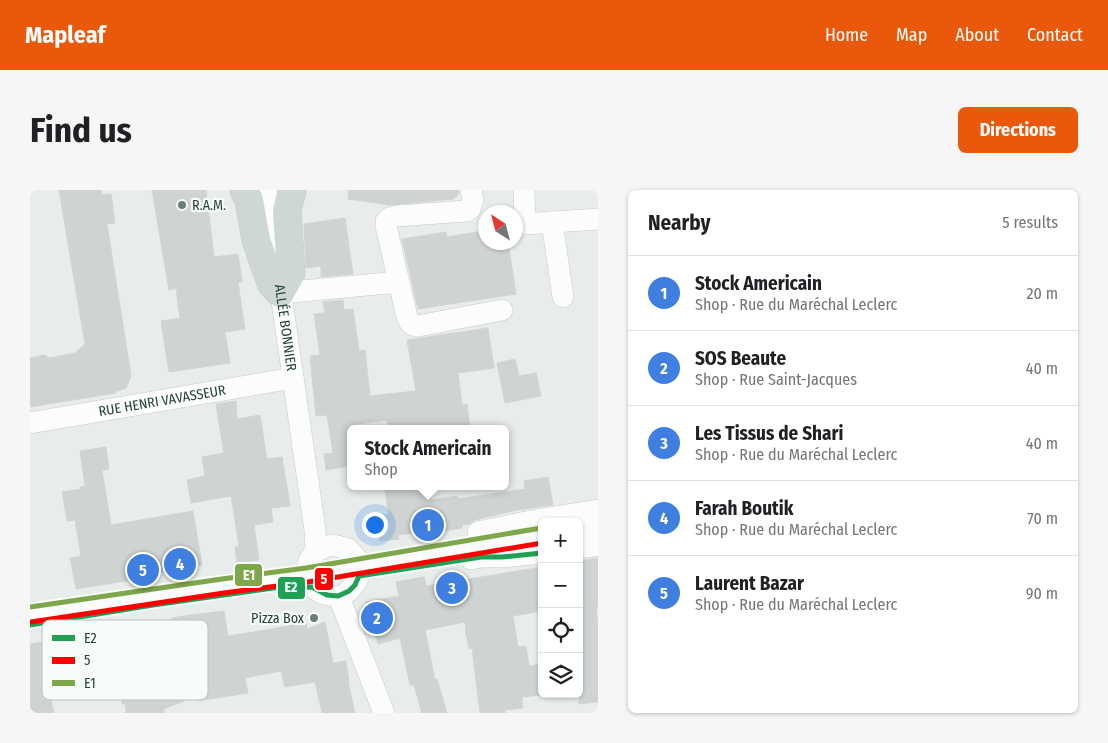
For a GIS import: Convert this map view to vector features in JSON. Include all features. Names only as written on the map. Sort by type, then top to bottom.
[{"type":"main road","points":[[244,190],[249,200],[256,240],[271,283],[280,293],[291,274],[287,211],[292,190]]},
{"type":"street","name":"ALLÉE BONNIER","points":[[266,190],[315,530],[311,569]]},
{"type":"street","points":[[471,190],[472,204],[470,209],[466,211],[396,216],[386,221],[407,317],[414,326],[502,310]]},
{"type":"street","points":[[524,190],[525,224],[598,220]]},
{"type":"street","points":[[552,222],[563,297]]},
{"type":"street","points":[[280,293],[399,282]]},
{"type":"street","name":"RUE HENRI VAVASSEUR","points":[[30,423],[293,378]]},
{"type":"street","name":"ALLÉE BONNIER","points":[[305,466],[324,523],[353,561]]},
{"type":"street","points":[[353,561],[374,553],[536,520],[598,510]]},
{"type":"street","points":[[583,528],[598,526]]},
{"type":"street","points":[[353,561],[538,536]]},
{"type":"street","points":[[61,620],[273,588],[311,569],[326,546],[333,545],[353,561],[502,558],[538,554]]},
{"type":"street","points":[[583,547],[598,545]]},
{"type":"street","points":[[311,569],[318,592],[339,597],[352,588],[353,561]]},
{"type":"street","points":[[30,608],[271,572],[311,569]]},
{"type":"street","points":[[30,616],[214,587],[311,569]]},
{"type":"street","points":[[339,597],[384,713]]},
{"type":"building","points":[[59,190],[101,190],[102,195],[111,194],[115,223],[107,224],[131,376],[126,388],[116,393],[30,407],[30,358],[44,355],[50,358],[75,353],[85,344]]},
{"type":"building","points":[[152,190],[206,190],[214,257],[238,254],[242,282],[238,282],[245,329],[225,332],[230,363],[169,372],[161,321],[180,318],[176,288],[169,290]]},
{"type":"building","points":[[349,190],[459,190],[459,194],[453,199],[391,205],[348,199]]},
{"type":"building","points":[[345,218],[353,274],[321,277],[321,266],[306,268],[304,224]]},
{"type":"building","points":[[446,232],[447,237],[478,232],[478,250],[509,250],[516,294],[418,309],[402,239]]},
{"type":"building","points":[[343,300],[344,310],[353,309],[359,351],[365,350],[370,396],[416,391],[407,340],[488,328],[494,368],[458,373],[462,405],[467,404],[470,425],[388,425],[387,420],[347,425],[347,466],[326,470],[324,454],[333,453],[327,415],[316,416],[310,356],[320,355],[314,314],[325,313],[323,302]]},
{"type":"building","points":[[515,359],[519,376],[536,373],[541,396],[505,403],[497,363]]},
{"type":"building","points":[[236,401],[237,419],[260,415],[267,459],[282,457],[290,506],[271,508],[273,522],[254,525],[259,560],[237,563],[235,547],[239,546],[231,496],[191,503],[187,480],[205,476],[202,457],[224,453],[216,404]]},
{"type":"building","points":[[106,447],[109,469],[102,470],[111,525],[193,511],[202,565],[131,577],[132,580],[76,589],[70,558],[81,556],[75,520],[67,521],[62,492],[81,489],[80,487],[85,486],[80,451]]},
{"type":"building","points":[[548,477],[553,505],[517,510],[475,520],[469,524],[462,525],[462,528],[398,535],[399,539],[380,541],[377,523],[383,522],[382,515],[389,514],[385,490],[430,490],[431,500],[457,496],[458,499],[525,489],[524,481]]},
{"type":"building","points":[[598,558],[598,607],[596,608],[598,625],[598,702],[579,704],[579,698],[583,698],[583,560]]},
{"type":"building","points":[[538,568],[538,612],[513,616],[518,647],[526,646],[529,666],[538,665],[538,695],[522,697],[523,708],[505,710],[505,713],[480,713],[472,648],[469,649],[465,622],[425,630],[435,680],[437,679],[447,713],[422,713],[414,685],[410,685],[400,638],[378,644],[366,602],[399,596],[396,582],[424,577],[426,586]]},
{"type":"building","points":[[224,611],[228,636],[306,622],[307,629],[325,622],[333,663],[346,661],[355,713],[322,713],[315,682],[285,687],[281,671],[245,678],[248,693],[208,699],[208,620],[173,620],[172,618]]},
{"type":"building","points":[[42,642],[42,700],[51,700],[54,713],[30,713],[30,644]]},
{"type":"building","points":[[121,700],[186,700],[164,709],[164,713],[126,713],[125,704],[122,704]]},
{"type":"transit line","name":"E1","points":[[30,607],[306,568],[538,529]]},
{"type":"transit line","name":"5","points":[[44,620],[308,582],[538,544]]},
{"type":"transit line","name":"E2","points":[[61,620],[273,588],[312,587],[327,595],[338,596],[349,591],[355,585],[359,576],[481,557],[538,553]]},
{"type":"transit line","name":"5","points":[[31,622],[42,620]]},
{"type":"transit line","name":"E2","points":[[30,625],[42,623]]},
{"type":"place","name":"R.A.M.","points":[[182,205]]},
{"type":"place","name":"Stock Americain","points":[[428,525]]},
{"type":"place","name":"Farah Boutik","points":[[180,564]]},
{"type":"place","name":"Laurent Bazar","points":[[143,570]]},
{"type":"place","name":"Les Tissus de Shari","points":[[452,588]]},
{"type":"place","name":"Pizza Box","points":[[314,618]]},
{"type":"place","name":"SOS Beaute","points":[[377,618]]}]
